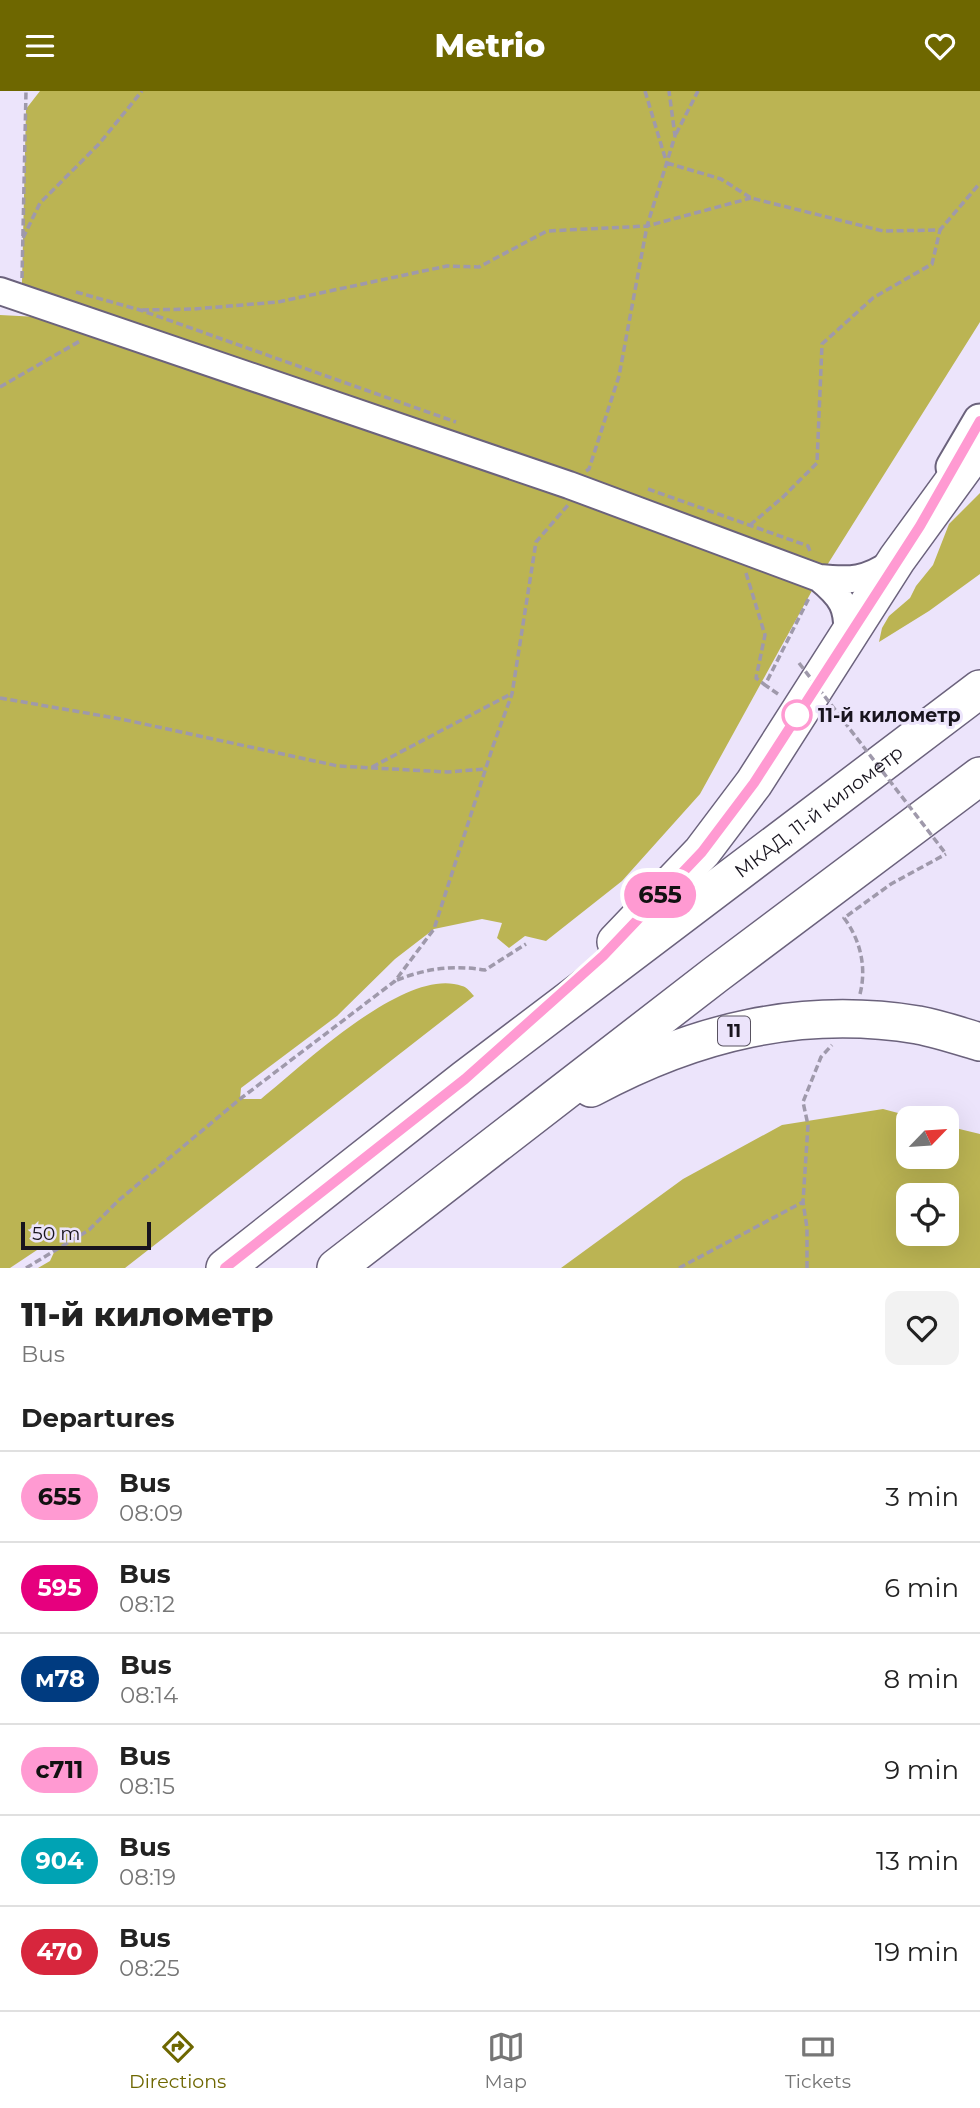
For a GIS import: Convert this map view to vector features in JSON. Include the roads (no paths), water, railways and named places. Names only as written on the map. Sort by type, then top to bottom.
[{"type":"highway","points":[[465,1079],[603,956],[702,852],[754,783],[897,559],[980,445]]},
{"type":"highway","name":"МКАД, 11-й километр","points":[[225,1268],[465,1079],[980,689]]},
{"type":"highway","points":[[336,1268],[507,1133],[980,776]]},
{"type":"highway","name":"11","points":[[507,1133],[618,1074],[723,1033],[791,1020],[855,1018],[919,1025],[980,1042]]},
{"type":"main road","points":[[920,526],[980,421]]},
{"type":"lane","points":[[11,284],[105,326],[569,485],[744,537],[819,577],[833,590],[843,603],[848,618],[847,638]]},
{"type":"lane","points":[[819,577],[861,579],[876,574],[897,559]]},
{"type":"place","name":"11-й километр","points":[[797,715]]}]
